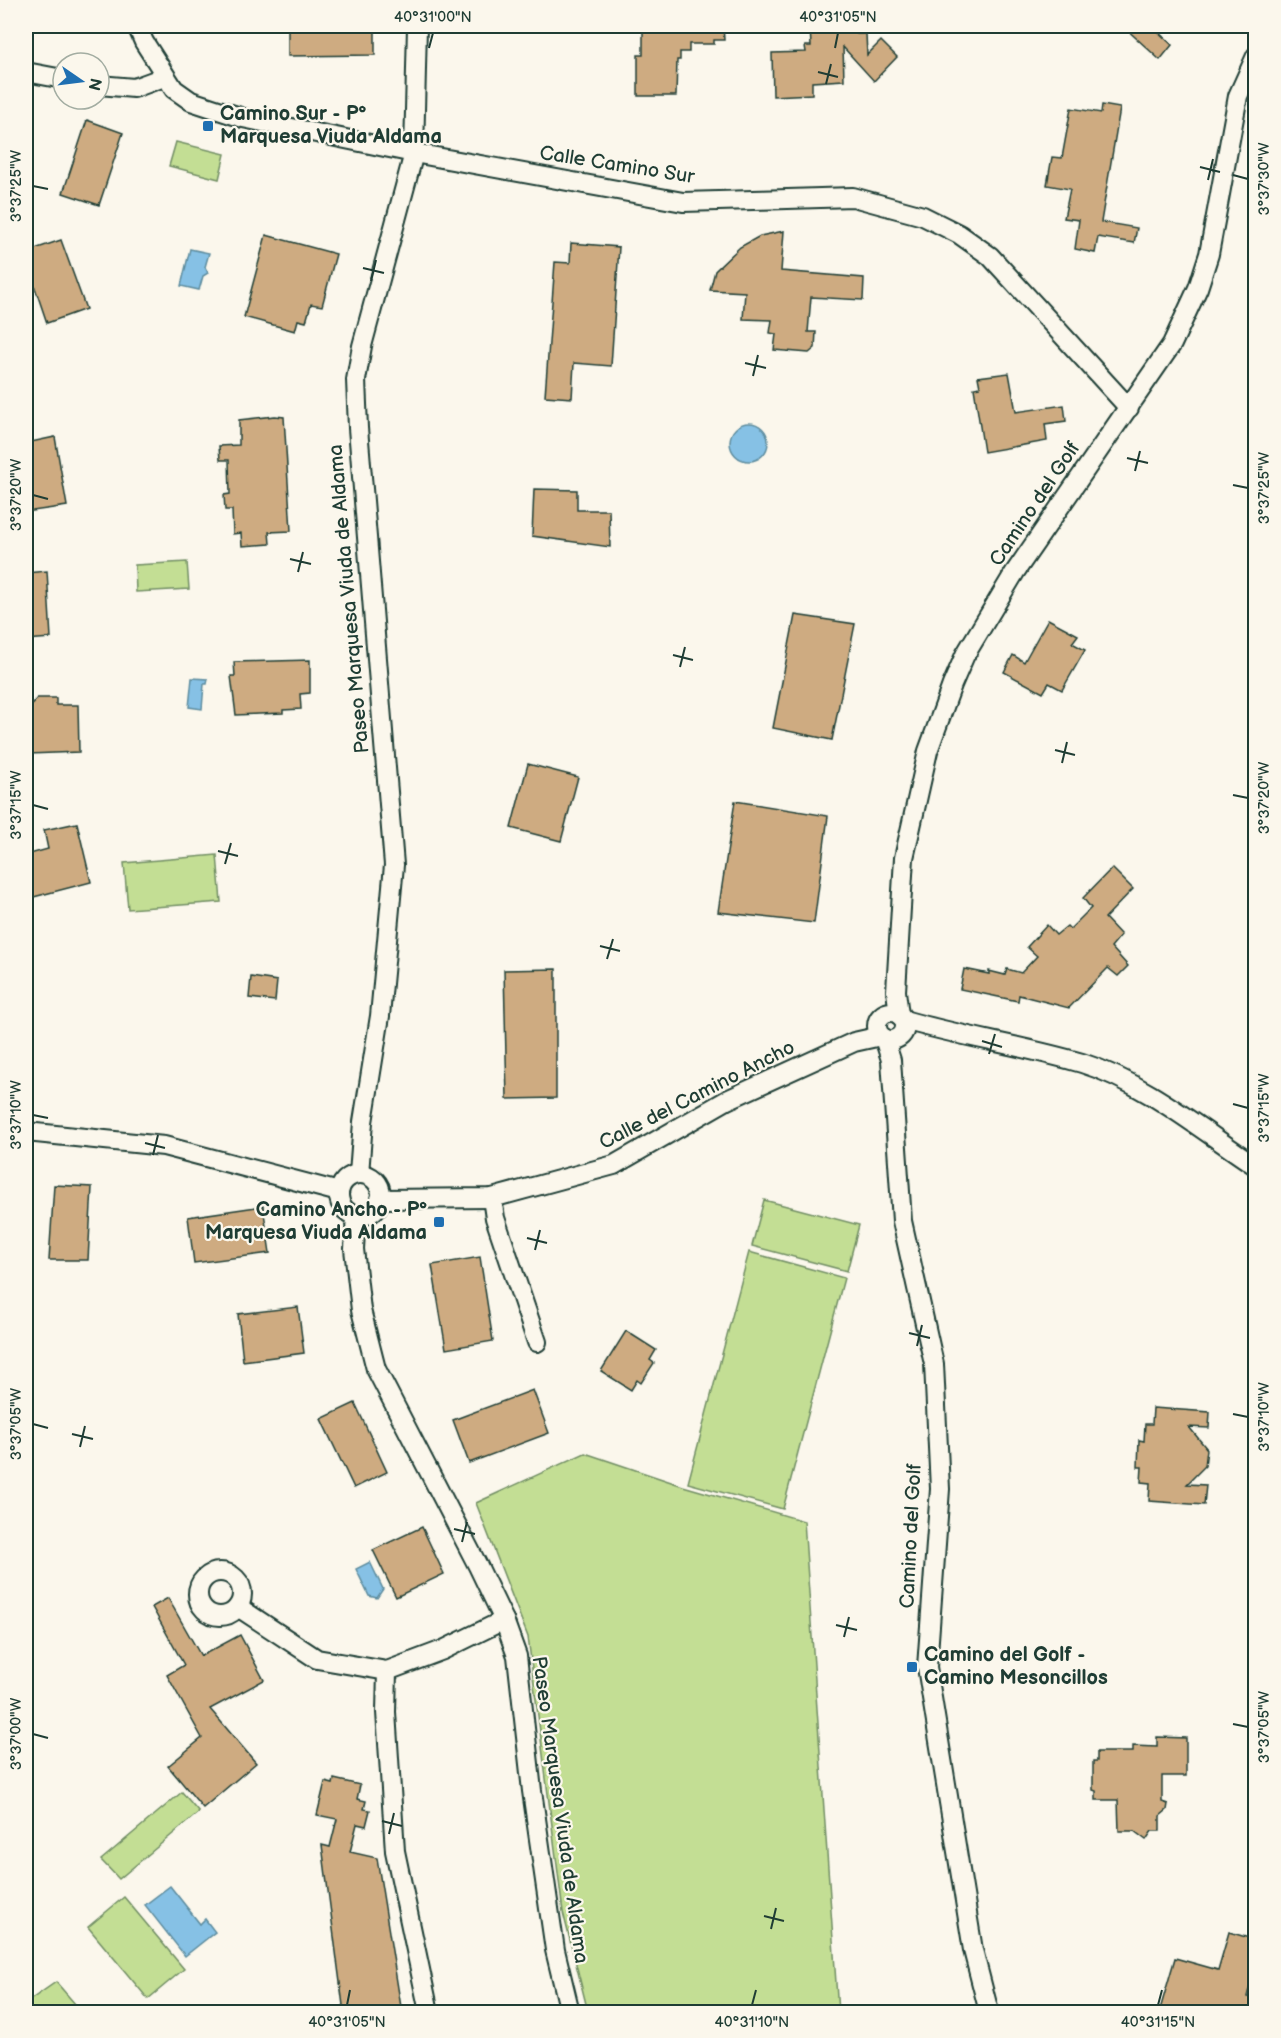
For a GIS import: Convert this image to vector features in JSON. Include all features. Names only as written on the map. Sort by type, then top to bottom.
[{"type":"street","name":"Calle Camino Sur","points":[[137,26],[164,77],[191,101],[243,118],[414,153],[683,202],[853,197],[923,216],[959,234],[990,256],[1129,408]]},
{"type":"street","name":"Paseo Marquesa Viuda de Aldama","points":[[359,1174],[363,1122],[380,1016],[394,865],[356,380],[362,346],[414,153],[417,26]]},
{"type":"street","name":"Camino del Golf","points":[[989,2013],[973,1950],[927,1667],[940,1489],[934,1364],[902,1221],[891,1060],[904,858],[928,752],[965,655],[1065,495],[1129,408],[1172,344],[1197,288],[1209,254],[1239,96],[1256,56]]},
{"type":"street","points":[[26,72],[51,77]]},
{"type":"street","points":[[111,86],[134,87],[164,77]]},
{"type":"street","points":[[892,1027],[940,1031],[1084,1064],[1142,1090],[1256,1166]]},
{"type":"street","name":"Calle del Camino Ancho","points":[[380,1198],[492,1198],[614,1165],[727,1100],[892,1027]]},
{"type":"street","points":[[26,1132],[164,1146],[339,1192]]},
{"type":"street","points":[[359,1174],[373,1179],[380,1191],[380,1198],[372,1212],[356,1215],[345,1210],[339,1192],[346,1179],[359,1174]]},
{"type":"street","points":[[492,1198],[495,1218],[537,1342]]},
{"type":"street","name":"Paseo Marquesa Viuda de Aldama","points":[[356,1215],[354,1249],[361,1310],[376,1369],[504,1620],[517,1656],[532,1791],[555,1950],[570,2013]]},
{"type":"street","points":[[238,1607],[317,1659],[387,1671],[443,1650],[504,1620]]},
{"type":"street","points":[[387,1671],[386,1712],[395,1851],[429,2013]]},
{"type":"green space","points":[[176,142],[225,154],[219,179],[169,166]]},
{"type":"green space","points":[[187,562],[189,589],[136,592],[135,565]]},
{"type":"green space","points":[[217,855],[221,902],[128,909],[124,863]]},
{"type":"green space","points":[[764,1200],[859,1225],[847,1271],[752,1246]]},
{"type":"green space","points":[[749,1252],[844,1278],[783,1509],[688,1483]]},
{"type":"green space","points":[[585,1453],[683,1486],[804,1521],[838,2012],[588,2012],[563,1912],[528,1637],[476,1503]]},
{"type":"green space","points":[[182,1792],[199,1812],[119,1879],[101,1860]]},
{"type":"green space","points":[[124,1897],[184,1969],[148,1999],[88,1927]]},
{"type":"green space","points":[[56,1982],[82,2012],[26,2012],[26,2003]]},
{"type":"water","points":[[190,249],[209,253],[205,267],[208,273],[203,276],[199,290],[181,286]]},
{"type":"water","points":[[749,423],[762,429],[768,442],[762,455],[749,461],[736,455],[730,442],[736,429]]},
{"type":"water","points":[[192,678],[208,679],[207,684],[204,684],[202,709],[189,707]]},
{"type":"water","points":[[370,1562],[383,1589],[377,1598],[369,1596],[356,1569]]},
{"type":"water","points":[[170,1886],[200,1924],[205,1919],[215,1932],[185,1956],[145,1905]]},
{"type":"building","points":[[288,26],[375,26],[375,55],[288,56]]},
{"type":"building","points":[[643,26],[723,26],[724,40],[714,40],[714,44],[689,44],[689,52],[680,52],[680,60],[677,60],[676,96],[638,96],[638,55],[643,55]]},
{"type":"building","points":[[810,26],[856,26],[857,34],[866,34],[867,55],[881,41],[897,57],[874,81],[843,47],[844,80],[812,82],[812,94],[773,96],[772,53],[806,52],[805,46],[811,46]]},
{"type":"building","points":[[1123,26],[1152,26],[1172,45],[1160,60]]},
{"type":"building","points":[[1102,105],[1120,108],[1101,222],[1137,228],[1134,243],[1098,237],[1095,253],[1075,249],[1079,220],[1064,218],[1070,189],[1047,185],[1052,157],[1062,158],[1071,108],[1101,113]]},
{"type":"building","points":[[87,120],[123,133],[99,205],[63,193]]},
{"type":"building","points":[[784,231],[781,271],[864,278],[863,300],[811,297],[808,332],[816,332],[815,348],[809,353],[774,350],[776,334],[770,333],[772,320],[743,319],[745,292],[710,290],[715,271],[740,247],[760,236]]},
{"type":"building","points":[[266,235],[336,254],[322,306],[311,304],[306,322],[298,320],[295,331],[244,317]]},
{"type":"building","points":[[61,240],[86,309],[47,323],[26,261],[26,252]]},
{"type":"building","points":[[571,243],[619,247],[611,366],[574,363],[572,398],[545,396],[555,262],[570,263]]},
{"type":"building","points":[[1009,373],[1016,412],[1064,405],[1066,421],[1045,424],[1047,441],[984,452],[974,388],[980,387],[978,377]]},
{"type":"building","points":[[284,417],[291,531],[269,532],[270,544],[242,546],[241,533],[233,534],[232,510],[225,510],[224,495],[230,494],[229,460],[220,460],[219,446],[239,445],[239,420]]},
{"type":"building","points":[[55,437],[67,506],[26,512],[26,443]]},
{"type":"building","points":[[534,489],[577,490],[577,510],[609,510],[610,547],[532,536]]},
{"type":"building","points":[[47,571],[51,638],[26,640],[26,573]]},
{"type":"building","points":[[795,615],[855,624],[832,740],[773,728]]},
{"type":"building","points":[[1048,619],[1078,635],[1072,643],[1085,650],[1062,690],[1049,683],[1043,693],[1004,672],[1013,655],[1024,662]]},
{"type":"building","points":[[310,660],[310,693],[300,694],[301,709],[283,710],[283,713],[236,715],[231,676],[235,676],[234,662]]},
{"type":"building","points":[[37,698],[56,698],[56,705],[78,705],[79,752],[29,754],[27,711]]},
{"type":"building","points":[[528,764],[578,777],[561,841],[511,828]]},
{"type":"building","points":[[735,801],[828,816],[814,923],[718,912]]},
{"type":"building","points":[[77,823],[91,882],[26,899],[26,855],[48,849],[44,830]]},
{"type":"building","points":[[1112,868],[1133,889],[1105,918],[1121,935],[1111,947],[1128,966],[1118,976],[1108,968],[1069,1008],[1019,995],[1018,1001],[960,989],[964,969],[989,974],[989,971],[1005,975],[1007,969],[1021,973],[1037,956],[1027,947],[1047,925],[1056,935],[1067,926],[1070,929],[1091,908],[1083,898]]},
{"type":"building","points":[[556,969],[556,1098],[507,1099],[504,970]]},
{"type":"building","points":[[251,977],[277,981],[275,1001],[249,998]]},
{"type":"building","points":[[54,1185],[92,1187],[88,1260],[49,1260]]},
{"type":"building","points":[[263,1206],[270,1253],[194,1263],[188,1217]]},
{"type":"building","points":[[480,1257],[493,1341],[446,1349],[432,1265]]},
{"type":"building","points":[[298,1307],[304,1353],[243,1361],[238,1314]]},
{"type":"building","points":[[626,1331],[656,1350],[650,1360],[654,1363],[641,1383],[637,1380],[631,1390],[601,1371]]},
{"type":"building","points":[[533,1390],[549,1433],[469,1463],[453,1420]]},
{"type":"building","points":[[355,1403],[387,1472],[354,1488],[321,1419]]},
{"type":"building","points":[[1153,1408],[1210,1412],[1209,1428],[1189,1427],[1207,1449],[1205,1466],[1187,1484],[1206,1485],[1204,1505],[1149,1501],[1150,1483],[1141,1482],[1142,1467],[1138,1467],[1139,1440],[1144,1441],[1145,1424],[1152,1424]]},
{"type":"building","points":[[422,1527],[444,1574],[396,1597],[373,1550]]},
{"type":"building","points":[[168,1598],[201,1656],[240,1635],[264,1680],[210,1709],[256,1763],[203,1808],[168,1766],[202,1738],[167,1675],[184,1665],[152,1607]]},
{"type":"building","points":[[1157,1737],[1186,1738],[1186,1776],[1162,1776],[1162,1802],[1168,1804],[1167,1810],[1160,1816],[1160,1831],[1152,1831],[1146,1840],[1134,1831],[1119,1831],[1118,1800],[1096,1800],[1096,1791],[1093,1790],[1093,1761],[1097,1761],[1097,1752],[1133,1752],[1133,1746],[1157,1747]]},
{"type":"building","points":[[334,1779],[360,1785],[357,1799],[366,1801],[364,1809],[370,1810],[366,1826],[357,1824],[350,1852],[377,1858],[402,2013],[344,2013],[322,1845],[330,1847],[337,1819],[317,1815],[325,1782],[333,1784]]},
{"type":"building","points":[[1229,1932],[1256,1940],[1256,1962],[1247,1997],[1256,1999],[1256,2013],[1159,2013],[1175,1958],[1218,1970]]},
{"type":"place","name":"Camino Sur - Pº Marquesa Viuda Aldama","points":[[208,126]]},
{"type":"place","name":"Camino Ancho - Pº Marquesa Viuda Aldama","points":[[439,1222]]},
{"type":"place","name":"Camino del Golf - Camino Mesoncillos","points":[[912,1667]]}]
